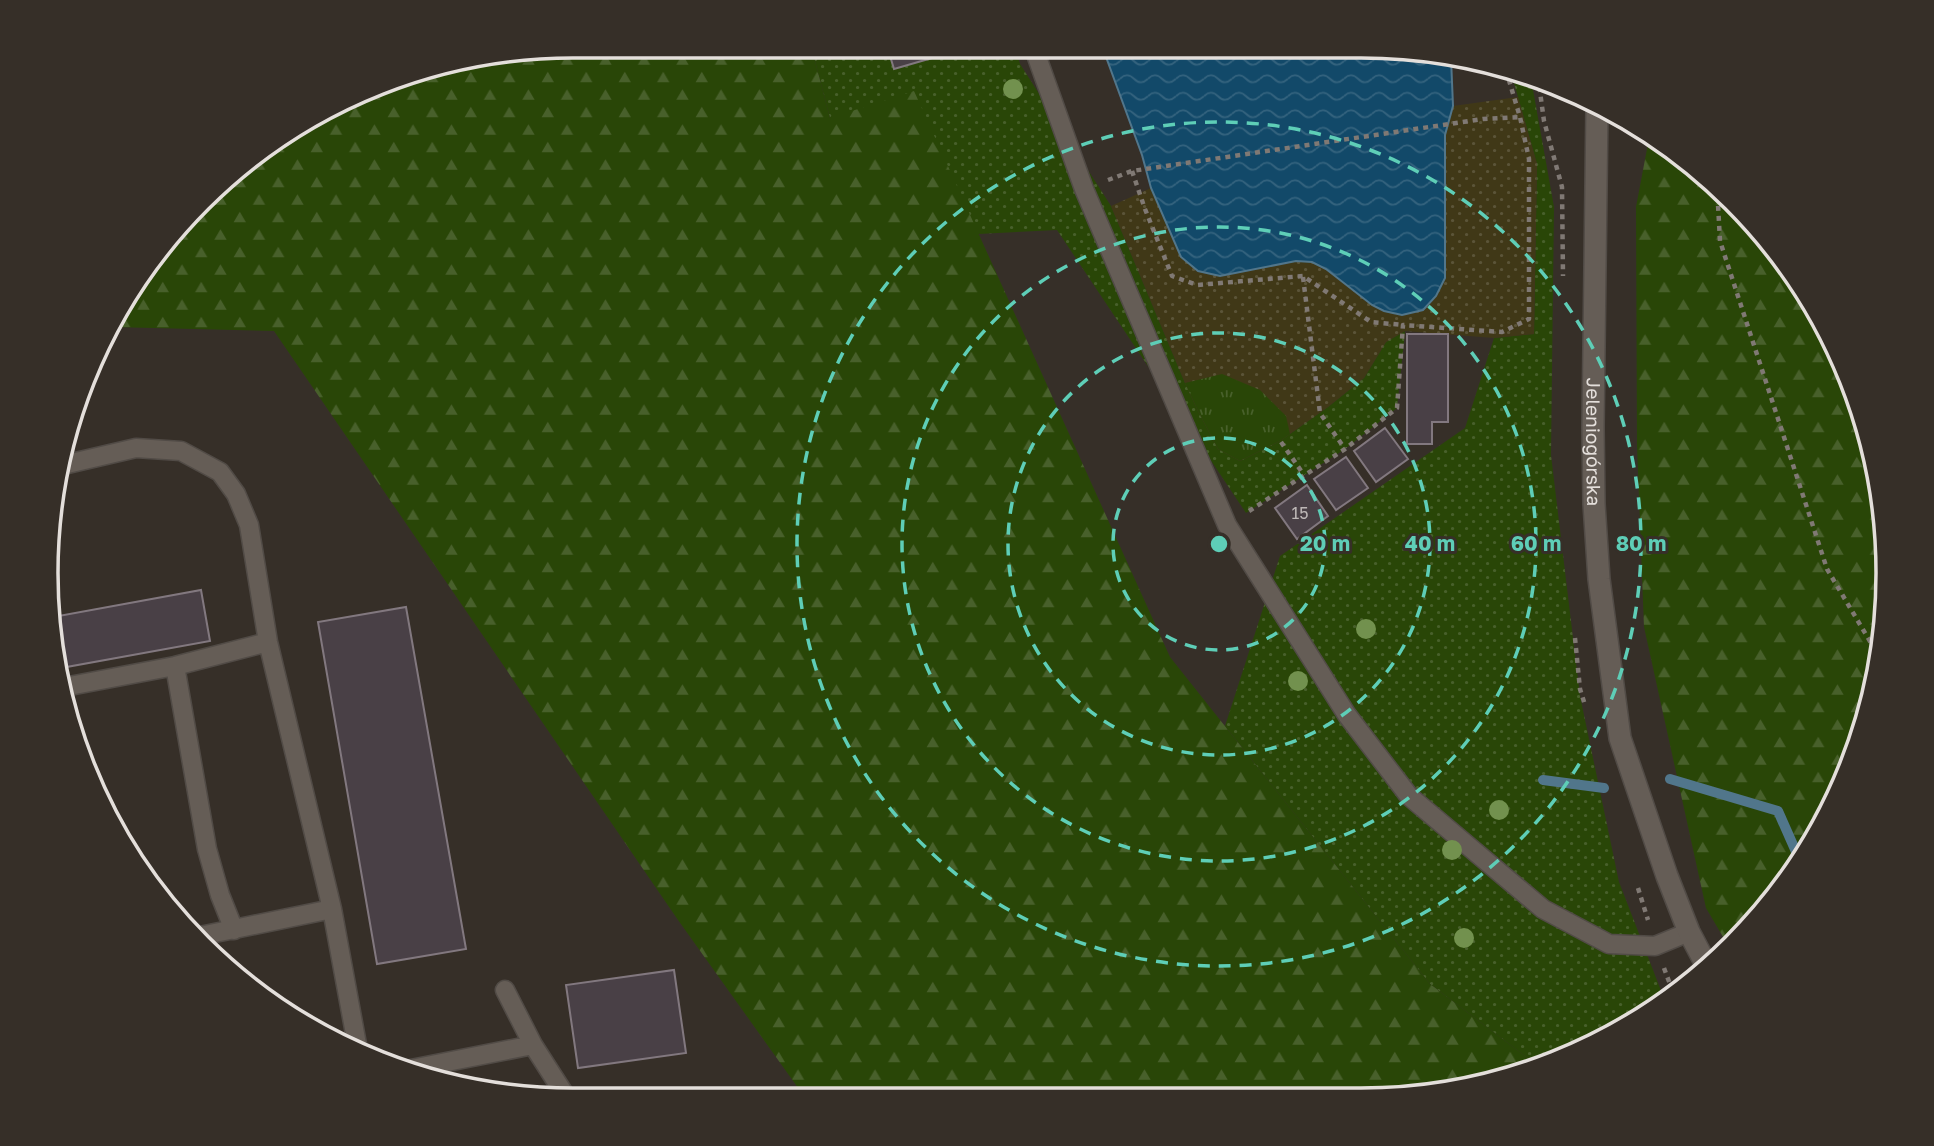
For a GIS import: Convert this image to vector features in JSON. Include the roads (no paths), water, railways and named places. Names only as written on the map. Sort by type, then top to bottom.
[{"type":"street","name":"Jeleniogórska","points":[[1597,115],[1593,428],[1599,579],[1620,737],[1667,876],[1689,932],[1703,958]]},
{"type":"lane","points":[[1037,58],[1084,188],[1227,525],[1347,715],[1409,796],[1543,909],[1609,944],[1655,946],[1689,932]]},
{"type":"lane","points":[[70,463],[136,448],[181,451],[220,472],[236,494],[249,525],[268,642],[332,909],[356,1040]]},
{"type":"lane","points":[[71,686],[174,666],[268,642]]},
{"type":"lane","points":[[174,666],[207,849],[220,895],[234,930]]},
{"type":"lane","points":[[207,935],[332,909]]},
{"type":"lane","points":[[505,990],[533,1045],[560,1088]]},
{"type":"lane","points":[[425,1066],[533,1045]]},
{"type":"water","points":[[1106,58],[1361,58],[1451,66],[1453,106],[1445,135],[1445,278],[1436,296],[1423,310],[1402,315],[1372,305],[1326,269],[1312,262],[1296,261],[1220,276],[1198,271],[1181,257],[1151,188],[1142,155]]},
{"type":"waterway","points":[[1670,779],[1778,811],[1795,850]]},
{"type":"waterway","points":[[1543,780],[1604,788]]}]
